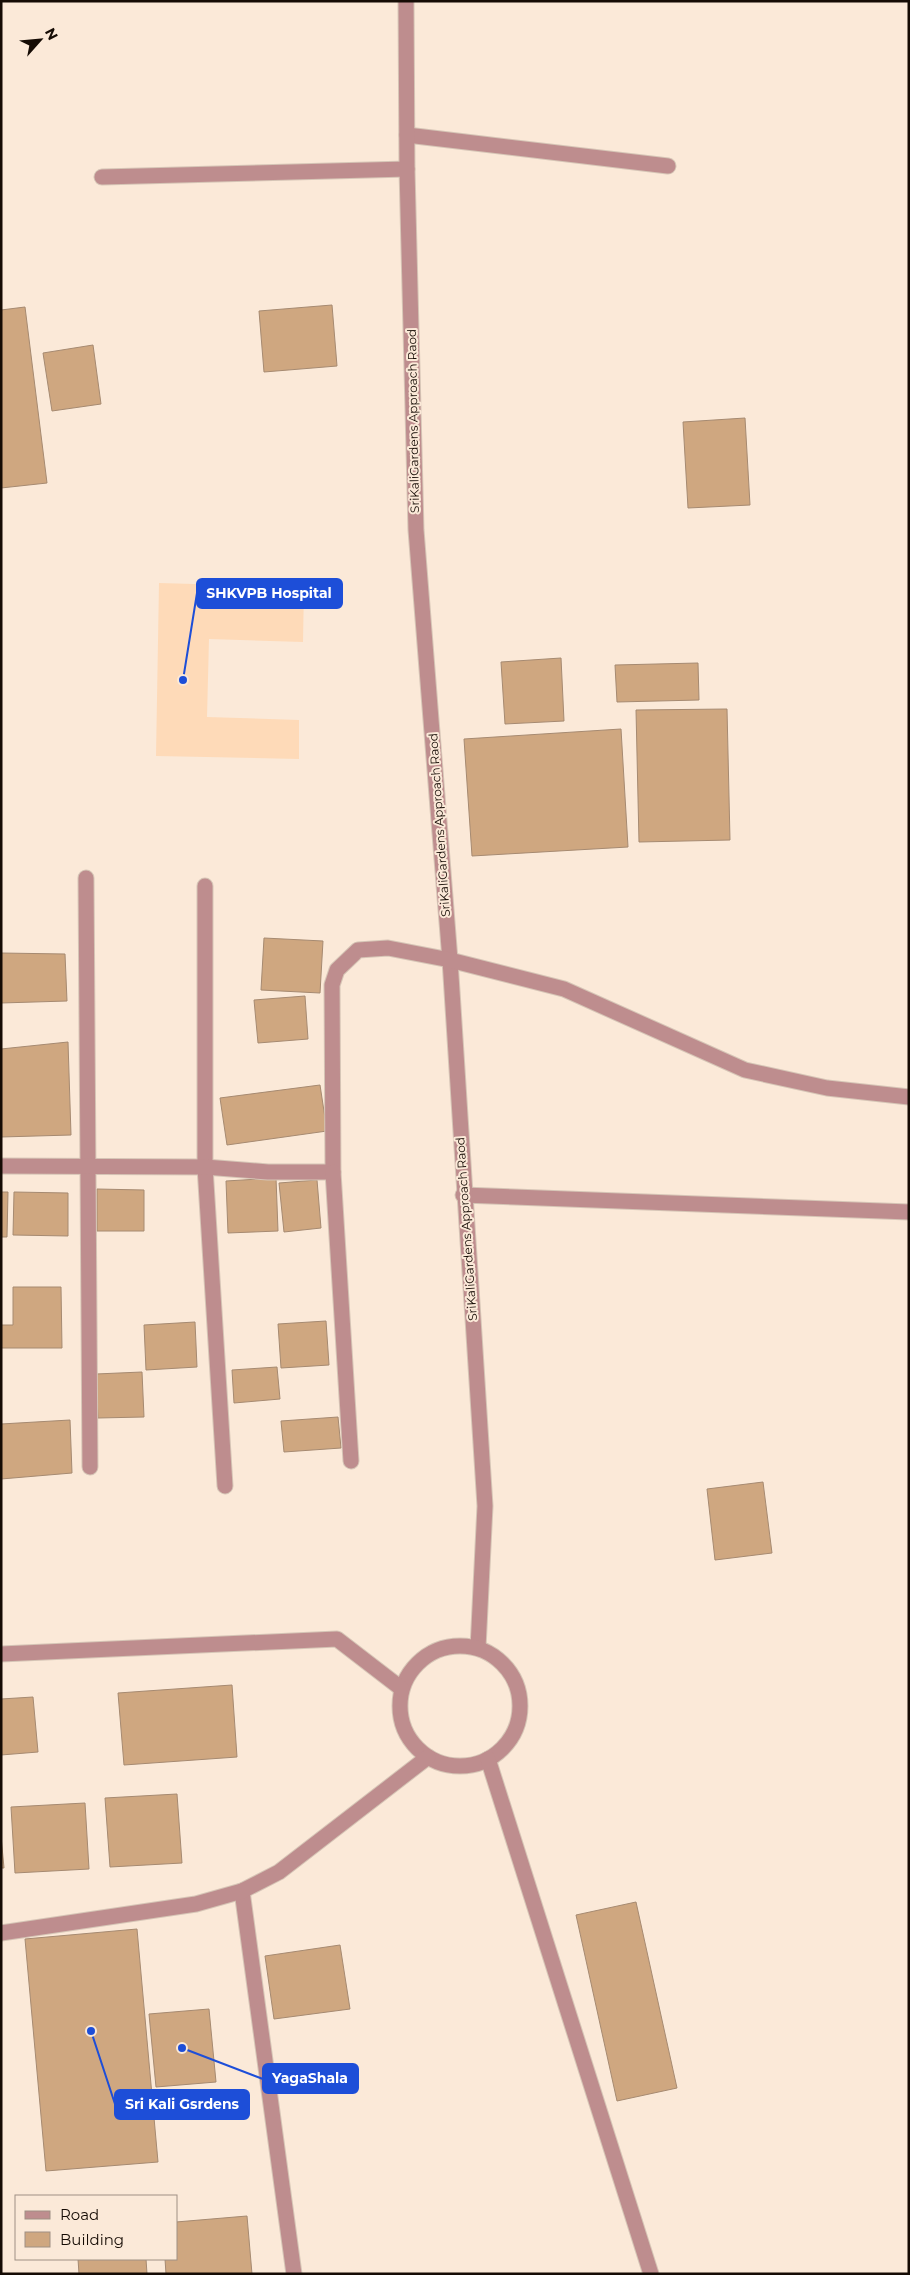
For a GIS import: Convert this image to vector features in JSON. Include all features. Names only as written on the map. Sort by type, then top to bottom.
[{"type":"street","name":"SriKaliGardens Approach Raod","points":[[406,1],[407,169],[416,530],[450,960],[463,1195],[485,1506],[478,1648]]},
{"type":"street","points":[[407,135],[668,166]]},
{"type":"street","points":[[102,177],[407,169]]},
{"type":"street","points":[[86,878],[90,1467]]},
{"type":"street","points":[[205,886],[205,1167],[226,1486]]},
{"type":"street","points":[[352,1461],[333,1172],[330,1017],[332,985],[337,970],[358,950],[372,947],[388,948],[450,960],[564,990],[745,1070],[828,1088],[909,1097]]},
{"type":"street","points":[[1,1166],[205,1167],[268,1172],[333,1172]]},
{"type":"street","points":[[463,1195],[909,1212]]},
{"type":"street","points":[[1,1654],[337,1639],[402,1689]]},
{"type":"street","points":[[459,1645],[478,1648],[495,1656],[509,1670],[518,1688],[520,1709],[516,1729],[505,1747],[488,1759],[468,1766],[448,1765],[428,1757],[413,1743],[403,1726],[400,1707],[402,1689],[410,1671],[423,1658],[440,1648],[459,1645]]},
{"type":"street","points":[[1,1934],[196,1904],[242,1891],[279,1872],[428,1757]]},
{"type":"street","points":[[488,1759],[651,2274]]},
{"type":"street","points":[[242,1891],[294,2274]]},
{"type":"shaded area","points":[[159,583],[304,587],[303,642],[209,639],[207,717],[299,720],[299,759],[156,756]]},
{"type":"building","points":[[332,305],[337,366],[264,372],[259,311]]},
{"type":"building","points":[[25,307],[47,483],[1,488],[1,310]]},
{"type":"building","points":[[93,345],[101,404],[52,411],[43,353]]},
{"type":"building","points":[[745,418],[750,505],[688,508],[683,422]]},
{"type":"building","points":[[561,658],[564,721],[505,724],[501,662]]},
{"type":"building","points":[[698,663],[699,700],[617,702],[615,665]]},
{"type":"building","points":[[727,709],[730,840],[639,842],[636,710]]},
{"type":"building","points":[[621,729],[628,847],[472,856],[464,739]]},
{"type":"building","points":[[264,938],[323,941],[320,993],[261,990]]},
{"type":"building","points":[[1,953],[65,954],[67,1001],[1,1003]]},
{"type":"building","points":[[305,996],[308,1039],[258,1043],[254,1000]]},
{"type":"building","points":[[68,1042],[71,1135],[1,1137],[1,1049]]},
{"type":"building","points":[[320,1085],[327,1131],[227,1145],[220,1098]]},
{"type":"building","points":[[276,1178],[278,1231],[228,1233],[226,1181]]},
{"type":"building","points":[[317,1180],[321,1228],[284,1232],[279,1183]]},
{"type":"building","points":[[97,1189],[144,1190],[144,1231],[97,1231]]},
{"type":"building","points":[[1,1192],[8,1192],[7,1237],[1,1237]]},
{"type":"building","points":[[14,1192],[68,1193],[68,1236],[13,1235]]},
{"type":"building","points":[[13,1287],[61,1287],[62,1348],[1,1348],[1,1325],[13,1325]]},
{"type":"building","points":[[326,1321],[329,1365],[281,1368],[278,1324]]},
{"type":"building","points":[[195,1322],[197,1367],[146,1370],[144,1325]]},
{"type":"building","points":[[277,1367],[280,1399],[234,1403],[232,1370]]},
{"type":"building","points":[[142,1372],[144,1417],[98,1418],[96,1374]]},
{"type":"building","points":[[338,1417],[341,1448],[284,1452],[281,1421]]},
{"type":"building","points":[[70,1420],[72,1473],[1,1479],[1,1424]]},
{"type":"building","points":[[763,1482],[772,1553],[715,1560],[707,1489]]},
{"type":"building","points":[[232,1685],[237,1757],[124,1765],[118,1693]]},
{"type":"building","points":[[33,1697],[38,1752],[1,1755],[1,1699]]},
{"type":"building","points":[[177,1794],[182,1863],[110,1867],[105,1798]]},
{"type":"building","points":[[85,1803],[89,1869],[15,1873],[11,1807]]},
{"type":"building","points":[[1,1836],[4,1868],[1,1868]]},
{"type":"building","points":[[636,1902],[677,2088],[617,2101],[576,1915]]},
{"type":"building","points":[[137,1929],[158,2162],[46,2171],[25,1939]]},
{"type":"building","points":[[340,1945],[350,2009],[274,2019],[265,1956]]},
{"type":"building","points":[[209,2009],[216,2082],[156,2087],[149,2014]]},
{"type":"building","points":[[247,2216],[252,2274],[166,2274],[165,2260],[178,2260],[178,2222]]},
{"type":"building","points":[[78,2260],[146,2260],[147,2274],[79,2274]]},
{"type":"place","name":"SHKVPB Hospital","points":[[183,680]]},
{"type":"place","name":"Sri Kali Gsrdens","points":[[91,2031]]},
{"type":"place","name":"YagaShala","points":[[182,2048]]}]
